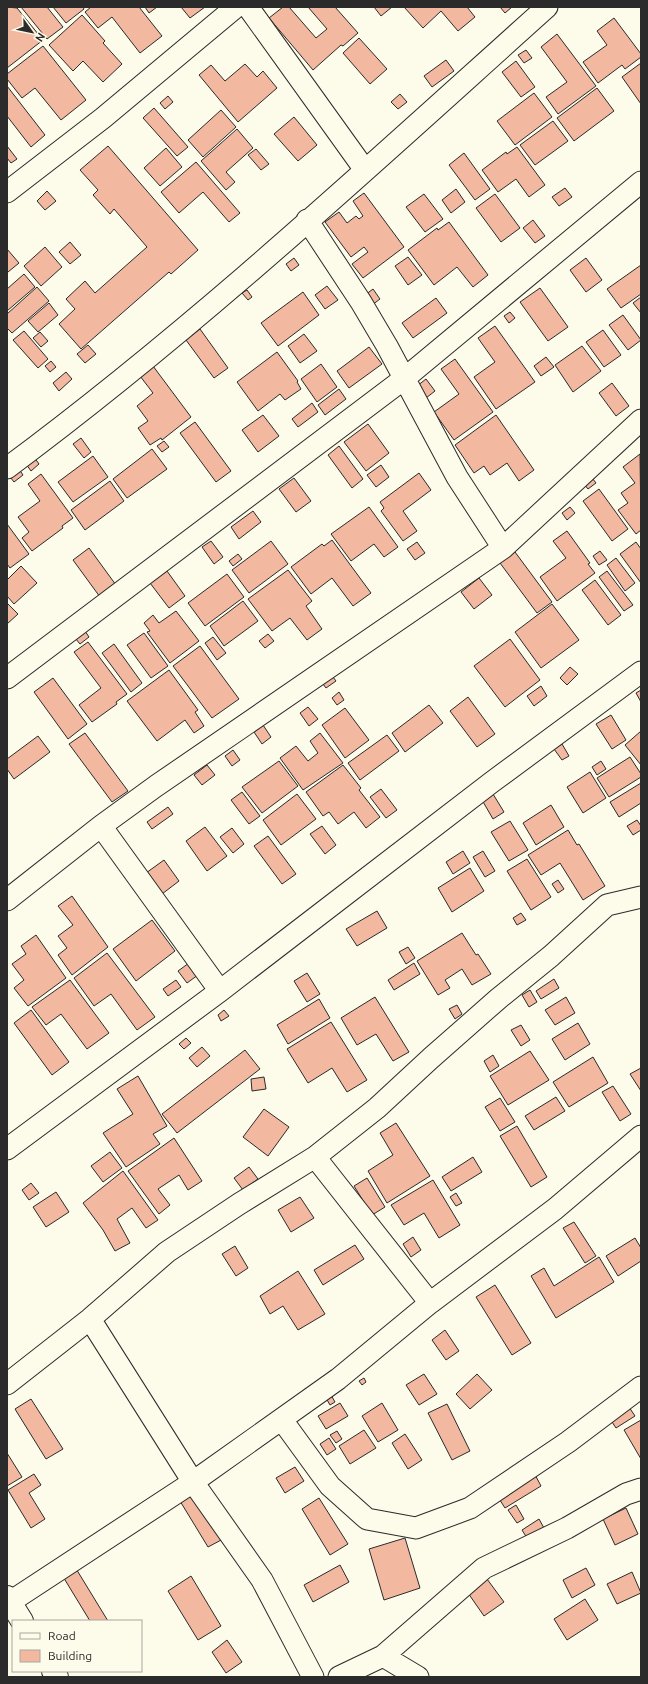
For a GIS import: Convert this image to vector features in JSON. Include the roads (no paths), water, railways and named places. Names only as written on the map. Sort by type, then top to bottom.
[{"type":"highway","points":[[9,1600],[21,1620]]},
{"type":"street","points":[[7,192],[103,118],[236,7]]},
{"type":"street","points":[[248,7],[364,170]]},
{"type":"street","points":[[7,468],[80,414],[181,331],[547,7]]},
{"type":"street","points":[[7,678],[405,378],[641,182]]},
{"type":"street","points":[[307,220],[361,302],[405,378],[457,477],[503,548]]},
{"type":"street","points":[[7,900],[101,826],[156,786],[503,548],[641,420]]},
{"type":"street","points":[[7,1148],[220,992],[492,782],[641,672]]},
{"type":"street","points":[[101,826],[220,992]]},
{"type":"street","points":[[7,1384],[90,1319],[167,1252],[239,1204],[315,1157],[377,1108],[431,1058],[498,999],[551,956],[607,905],[641,897]]},
{"type":"street","points":[[9,1600],[193,1482],[338,1379],[430,1304],[555,1209],[641,1136]]},
{"type":"street","points":[[315,1157],[430,1304]]},
{"type":"street","points":[[90,1319],[193,1482],[262,1580],[313,1677]]},
{"type":"street","points":[[282,1420],[330,1486],[367,1519],[416,1528],[470,1508],[568,1442],[641,1386]]},
{"type":"street","points":[[339,1677],[383,1656],[484,1568],[567,1528],[626,1494],[641,1489]]},
{"type":"street","points":[[383,1656],[418,1677]]}]
